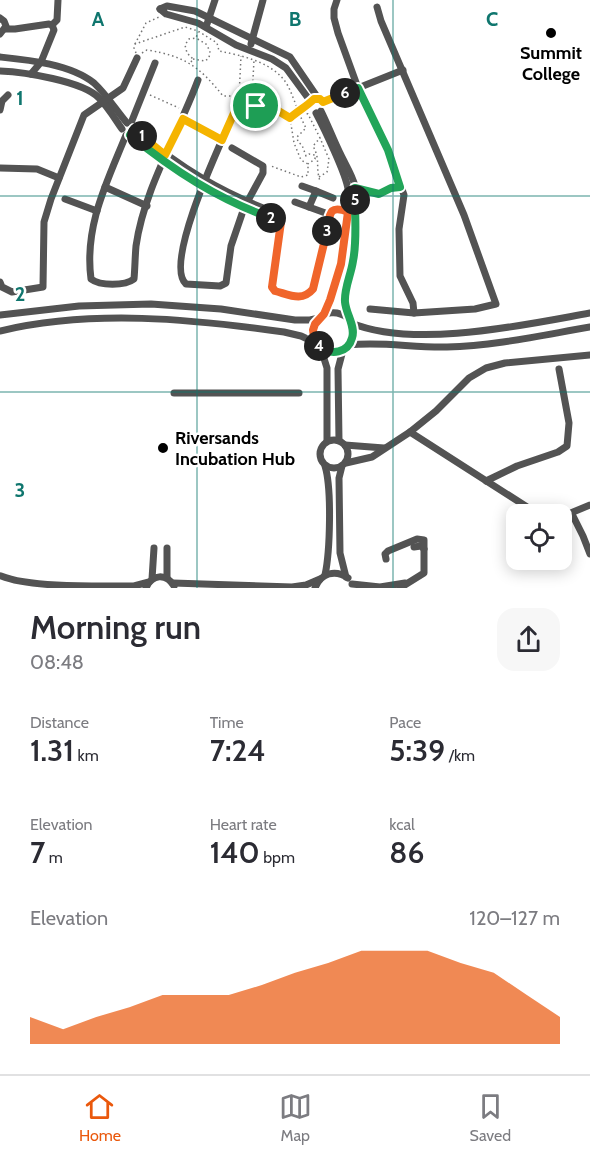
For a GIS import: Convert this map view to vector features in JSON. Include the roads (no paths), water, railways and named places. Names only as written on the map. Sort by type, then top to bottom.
[{"type":"street","points":[[0,18],[4,21],[2,31],[52,25],[57,20],[58,0]]},
{"type":"street","points":[[163,11],[164,0]]},
{"type":"street","points":[[206,27],[215,0]]},
{"type":"street","points":[[249,49],[263,0]]},
{"type":"street","points":[[338,0],[334,9],[334,18],[358,88],[388,150],[404,195],[399,229],[400,276],[414,303],[414,313]]},
{"type":"street","points":[[163,11],[166,6],[195,11],[290,57],[315,102]]},
{"type":"street","points":[[370,309],[414,313],[475,309],[496,304],[464,215],[377,7]]},
{"type":"street","points":[[163,11],[198,23],[237,45],[272,59],[286,68],[315,102],[324,106],[319,112]]},
{"type":"street","points":[[31,74],[41,62],[54,30],[52,25]]},
{"type":"street","points":[[0,57],[41,62],[78,74],[93,83],[128,129],[164,158],[202,184],[281,222],[272,287],[275,291],[301,297],[308,295],[313,289],[331,211],[338,208],[351,212]]},
{"type":"street","points":[[0,282],[12,292],[42,287],[44,222],[84,116],[123,88],[137,58]]},
{"type":"street","points":[[155,63],[92,225],[89,260],[91,279],[96,283],[129,283],[134,279],[136,245],[147,206],[164,158],[185,115],[198,80]]},
{"type":"street","points":[[315,588],[322,577],[328,555],[328,483],[325,466],[319,453],[327,441],[327,368],[313,330],[330,300],[341,264],[355,188],[319,112],[311,109],[315,102],[403,70]]},
{"type":"street","points":[[0,71],[31,74],[73,85],[105,101]]},
{"type":"street","points":[[73,85],[78,74]]},
{"type":"street","points":[[0,110],[2,101],[8,95]]},
{"type":"street","points":[[232,148],[263,166],[263,173],[246,205],[231,246],[226,283],[220,286],[186,284],[181,277],[184,239],[202,184],[238,100]]},
{"type":"street","points":[[319,112],[348,188],[354,259],[345,300],[353,334],[338,369],[342,443],[348,454],[339,478],[340,553],[346,577],[353,586],[387,586],[413,581]]},
{"type":"street","points":[[0,168],[37,169],[59,178]]},
{"type":"street","points":[[302,186],[333,198]]},
{"type":"street","points":[[105,188],[147,206]]},
{"type":"street","points":[[309,207],[316,192]]},
{"type":"street","points":[[65,199],[97,211]]},
{"type":"street","points":[[295,202],[331,214]]},
{"type":"street","points":[[341,264],[352,268]]},
{"type":"street","points":[[0,315],[79,306],[151,304],[221,309],[294,320],[310,320],[336,312],[349,320],[381,331],[447,333],[519,326],[590,313]]},
{"type":"street","points":[[0,331],[53,322],[114,318],[169,319],[284,332],[301,336],[332,352],[365,343],[428,347],[469,346],[590,327]]},
{"type":"street","points":[[325,466],[334,469],[344,464],[367,459],[410,432],[436,411],[469,378],[486,368],[505,363],[590,356]]},
{"type":"street","points":[[486,481],[517,466],[558,452],[567,446],[569,423],[559,369]]},
{"type":"street","points":[[174,393],[299,393]]},
{"type":"street","points":[[410,432],[522,504]]},
{"type":"street","points":[[327,441],[384,448]]},
{"type":"street","points":[[590,506],[572,514],[590,554]]},
{"type":"street","points":[[386,559],[385,554],[388,551],[417,539],[423,539],[425,544],[424,571],[413,581],[400,588]]},
{"type":"street","points":[[414,547],[421,546],[424,549]]},
{"type":"street","points":[[149,583],[154,548]]},
{"type":"street","points":[[167,548],[171,583]]},
{"type":"street","points":[[1,576],[11,581],[31,585],[134,586],[149,583],[159,576],[171,583],[297,587],[336,573],[346,577]]},
{"type":"street","points":[[1,576],[6,588]]},
{"type":"place","name":"Summit College","points":[[551,33]]},
{"type":"place","name":"Riversands Incubation Hub","points":[[163,448]]}]
